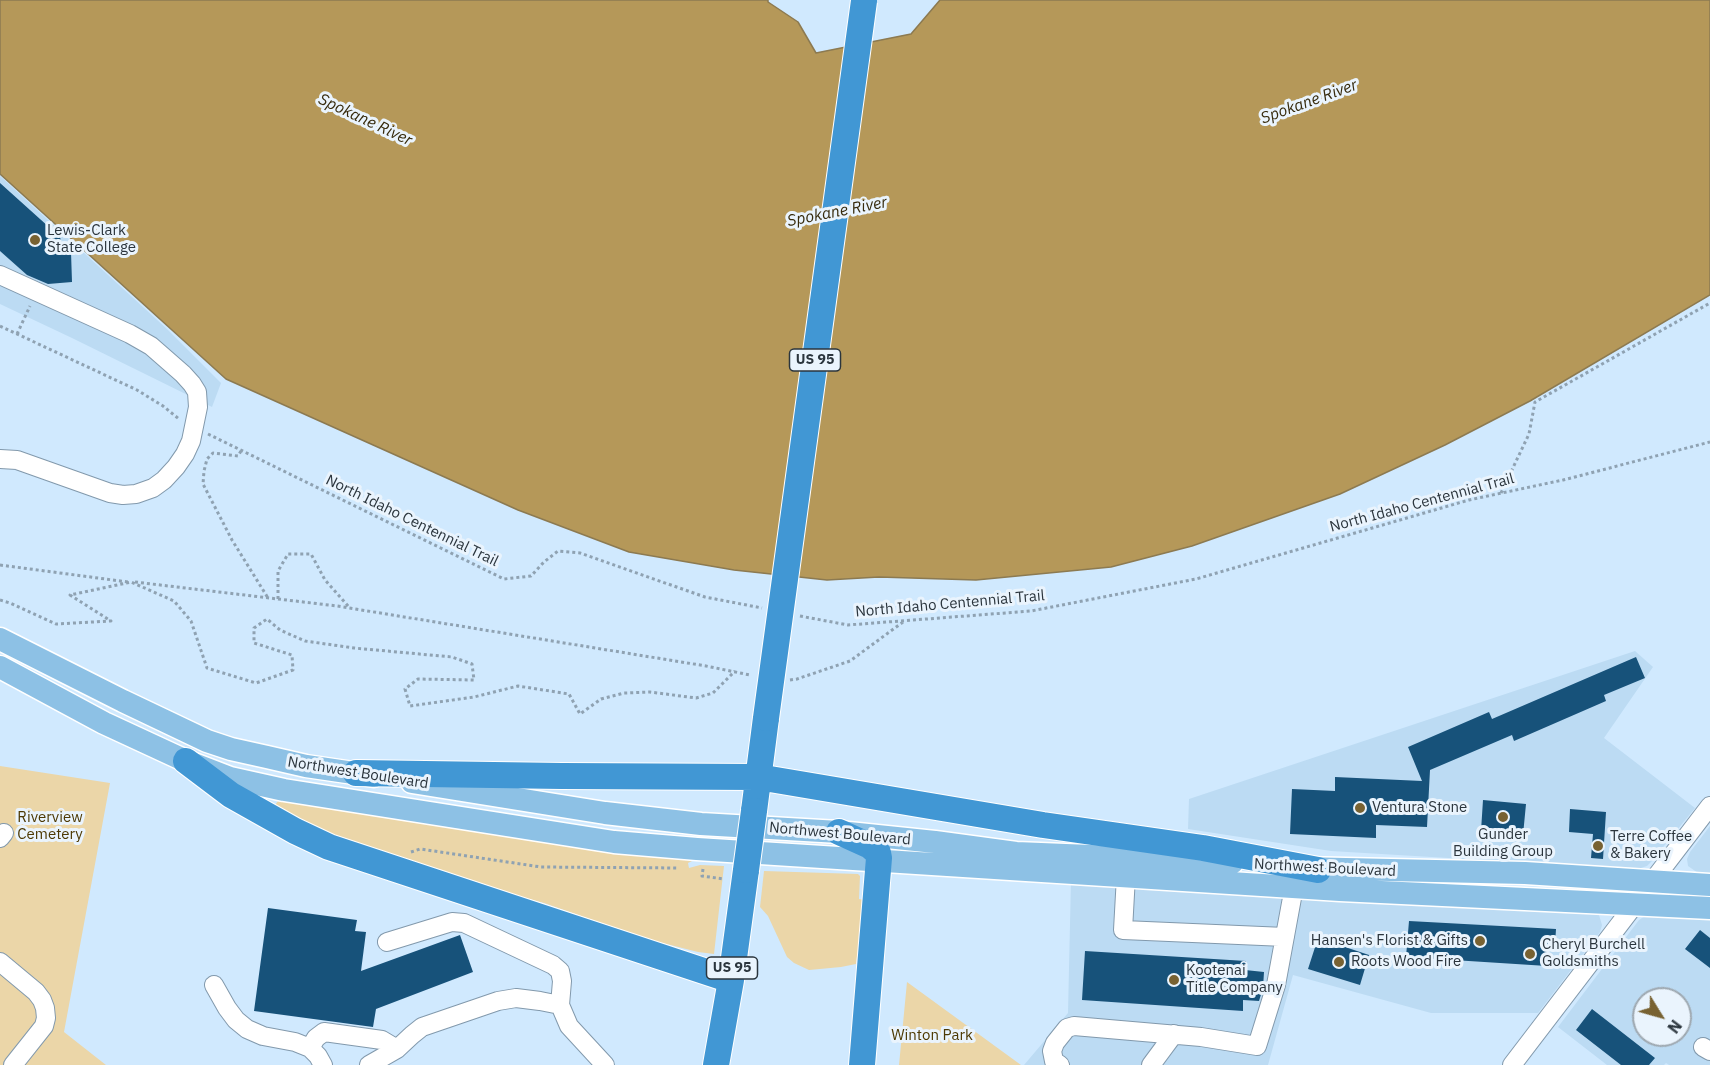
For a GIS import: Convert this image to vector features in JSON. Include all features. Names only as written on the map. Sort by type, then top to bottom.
[{"type":"highway","name":"US 95","points":[[716,1065],[731,980],[736,875],[753,811],[758,777],[864,1]]},
{"type":"highway","points":[[186,761],[231,795],[295,831],[329,847],[731,980]]},
{"type":"highway","points":[[356,773],[758,777],[1043,825],[1203,848],[1318,870]]},
{"type":"highway","points":[[839,832],[870,846],[878,853],[879,861],[862,1065]]},
{"type":"main road","name":"Northwest Boulevard","points":[[0,639],[207,741],[231,749],[306,766],[605,813],[701,824],[839,832],[1016,853],[1189,860],[1318,870],[1525,873],[1710,885]]},
{"type":"main road","name":"Northwest Boulevard","points":[[0,668],[104,723],[186,761],[230,778],[284,790],[614,842],[1294,887],[1710,908]]},
{"type":"street","points":[[0,275],[130,333],[151,346],[183,374],[197,392],[198,406],[195,428],[185,454],[176,467],[153,488],[136,494],[110,494],[18,460],[0,459]]},
{"type":"street","points":[[1512,1065],[1710,806]]},
{"type":"street","points":[[1126,876],[1123,930],[1285,937]]},
{"type":"street","points":[[1060,1065],[1054,1061],[1052,1051],[1054,1043],[1068,1028],[1074,1026],[1174,1034],[1257,1046],[1276,985],[1294,887]]},
{"type":"street","points":[[387,942],[452,922],[464,923],[553,965],[560,971],[562,981],[560,1005],[569,1026],[605,1065]]},
{"type":"street","points":[[0,962],[36,992],[45,1008],[44,1026],[13,1065]]},
{"type":"street","points":[[214,985],[227,1008],[247,1029],[310,1048],[323,1065]]},
{"type":"street","points":[[369,1065],[397,1049],[422,1027],[498,1001],[516,998],[560,1005]]},
{"type":"street","points":[[310,1048],[316,1038],[324,1032],[382,1040],[397,1049]]},
{"type":"street","points":[[1151,1065],[1174,1034]]},
{"type":"path","points":[[1501,492],[1529,434],[1535,402],[1710,303]]},
{"type":"path","points":[[17,334],[26,314]]},
{"type":"path","name":"North Idaho Centennial Trail","points":[[0,326],[137,390],[163,406],[185,424],[504,579],[531,576],[558,551],[580,553],[705,597],[768,609]]},
{"type":"path","name":"North Idaho Centennial Trail","points":[[800,616],[848,625],[1030,610],[1196,579],[1469,500],[1563,480],[1710,442]]},
{"type":"path","points":[[241,451],[238,456],[213,453],[207,459],[203,484],[232,540],[268,598]]},
{"type":"path","points":[[278,599],[278,571],[288,554],[311,554],[325,580],[351,609]]},
{"type":"path","points":[[0,565],[351,609],[750,675]]},
{"type":"path","points":[[0,600],[56,624],[111,621],[70,595],[130,582],[174,601],[191,621],[207,668],[256,683],[293,670],[292,655],[254,643],[254,628],[267,619],[280,630],[305,641],[452,657],[472,664],[474,680],[418,679],[405,689],[410,706],[474,697],[518,686],[569,694],[580,714],[601,699],[624,693],[650,692],[696,698],[713,693],[735,671]]},
{"type":"path","points":[[789,680],[850,661],[904,621]]},
{"type":"path","points":[[704,861],[702,876],[736,875]]},
{"type":"shaded area","name":"Lewis-Clark State College","points":[[0,176],[167,329],[221,383],[212,407],[0,304]]},
{"type":"shaded area","points":[[1635,651],[1653,667],[1604,738],[1695,808],[1647,866],[1633,869],[1331,851],[1188,829],[1189,799]]},
{"type":"shaded area","points":[[1710,826],[1710,873],[1698,873],[1688,866],[1687,859]]},
{"type":"shaded area","points":[[1071,880],[1592,910],[1599,915],[1602,925],[1600,932],[1538,1013],[1431,1013],[1293,975],[1268,1065],[1024,1065],[1068,1013]]},
{"type":"shaded area","points":[[1648,914],[1710,918],[1710,1065],[1669,1065],[1666,1063],[1664,1065],[1607,1065],[1558,1027],[1639,920]]},
{"type":"green space","name":"Riverview Cemetery","points":[[0,766],[110,783],[64,1032],[106,1065],[0,1065]]},
{"type":"green space","points":[[278,801],[700,857],[688,863],[689,868],[700,865],[724,866],[714,954],[647,939],[544,903],[481,886],[297,823],[276,808]]},
{"type":"green space","points":[[764,871],[858,874],[860,876],[859,899],[865,900],[856,964],[809,970],[787,957],[768,916],[760,907]]},
{"type":"green space","name":"Winton Park","points":[[907,982],[1021,1065],[899,1065]]},
{"type":"water","name":"Spokane River","points":[[0,0],[768,0],[798,22],[816,53],[911,34],[940,0],[1710,0],[1710,295],[1530,401],[1445,445],[1340,494],[1192,546],[1111,567],[976,580],[879,577],[827,580],[734,570],[629,552],[518,510],[226,379],[0,174]]},
{"type":"building","points":[[0,183],[60,237],[71,252],[72,282],[48,284],[27,275],[0,251]]},
{"type":"building","points":[[1636,657],[1645,678],[1604,695],[1606,701],[1514,741],[1512,735],[1430,770],[1427,827],[1376,825],[1376,838],[1290,834],[1292,789],[1335,791],[1335,777],[1422,781],[1408,747],[1489,712],[1492,719]]},
{"type":"building","name":"Gunder Building Group","points":[[1483,800],[1526,804],[1523,835],[1481,831]]},
{"type":"building","name":"Terre Coffee & Bakery","points":[[1570,809],[1606,812],[1603,859],[1591,858],[1593,834],[1569,832]]},
{"type":"building","points":[[268,908],[357,920],[355,931],[366,932],[361,971],[460,935],[473,972],[376,1009],[373,1027],[254,1011]]},
{"type":"building","points":[[1409,921],[1556,929],[1555,945],[1548,944],[1547,966],[1406,957]]},
{"type":"building","points":[[1700,930],[1710,938],[1710,968],[1685,949]]},
{"type":"building","name":"Roots Wood Fire","points":[[1318,938],[1369,955],[1360,985],[1308,969]]},
{"type":"building","points":[[1085,951],[1246,961],[1245,970],[1264,972],[1263,988],[1259,1001],[1243,1000],[1243,1011],[1082,1000]]},
{"type":"building","points":[[1592,1009],[1632,1040],[1632,1047],[1641,1047],[1655,1058],[1649,1065],[1621,1065],[1576,1030]]},
{"type":"place","name":"Lewis-Clark State College","points":[[35,240]]},
{"type":"place","name":"Ventura Stone","points":[[1360,808]]},
{"type":"place","name":"Gunder Building Group","points":[[1503,817]]},
{"type":"place","name":"Terre Coffee & Bakery","points":[[1598,846]]},
{"type":"place","name":"Hansen's Florist & Gifts","points":[[1480,941]]},
{"type":"place","name":"Cheryl Burchell Goldsmiths","points":[[1530,954]]},
{"type":"place","name":"Roots Wood Fire","points":[[1339,962]]},
{"type":"place","name":"Kootenai Title Company","points":[[1174,980]]}]
